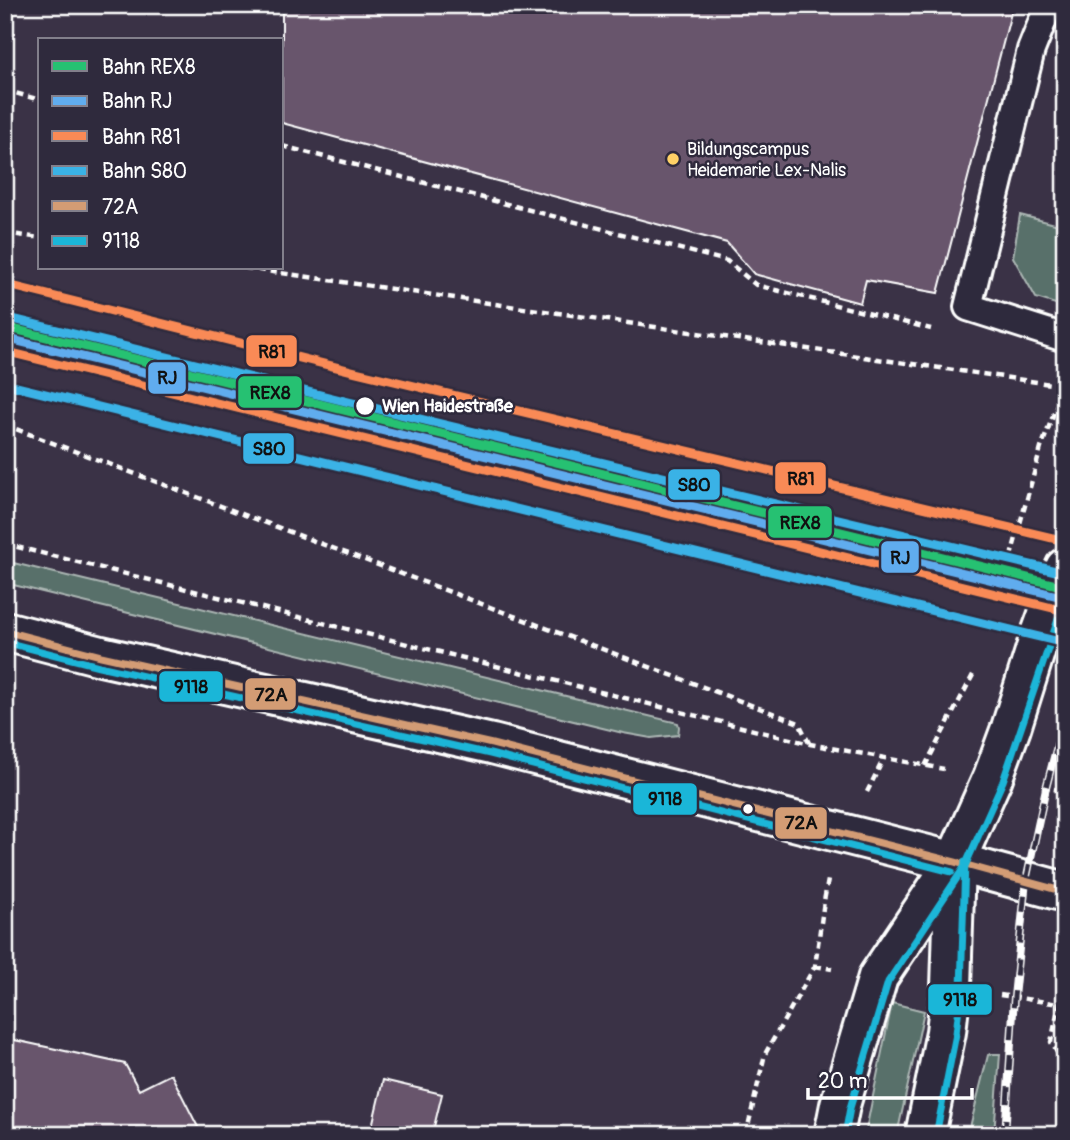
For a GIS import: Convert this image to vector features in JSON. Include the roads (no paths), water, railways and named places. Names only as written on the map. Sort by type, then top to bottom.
[{"type":"main road","points":[[834,1135],[840,1105],[878,977],[956,862],[993,778],[1065,568]]},
{"type":"main road","points":[[5,631],[101,656],[492,744],[1065,892]]},
{"type":"main road","points":[[925,1135],[949,1010],[956,862]]},
{"type":"lane","points":[[1049,5],[1031,50],[968,307],[1065,338]]},
{"type":"railway","points":[[1005,1135],[1014,997],[1026,881],[1065,715]]},
{"type":"rail line","name":"R81","points":[[8,285],[356,372],[1065,541]]},
{"type":"rail line","name":"S80","points":[[5,317],[1060,572]]},
{"type":"rail line","name":"REX8","points":[[5,327],[1065,587]]},
{"type":"rail line","name":"RJ","points":[[5,338],[1062,597]]},
{"type":"rail line","name":"R81","points":[[8,352],[1065,611]]},
{"type":"rail line","name":"S80","points":[[5,384],[1060,642]]},
{"type":"place","name":"Bildungscampus Heidemarie Lex-Nalis","points":[[673,159]]},
{"type":"place","name":"Wien Haidestraße","points":[[365,406]]}]
